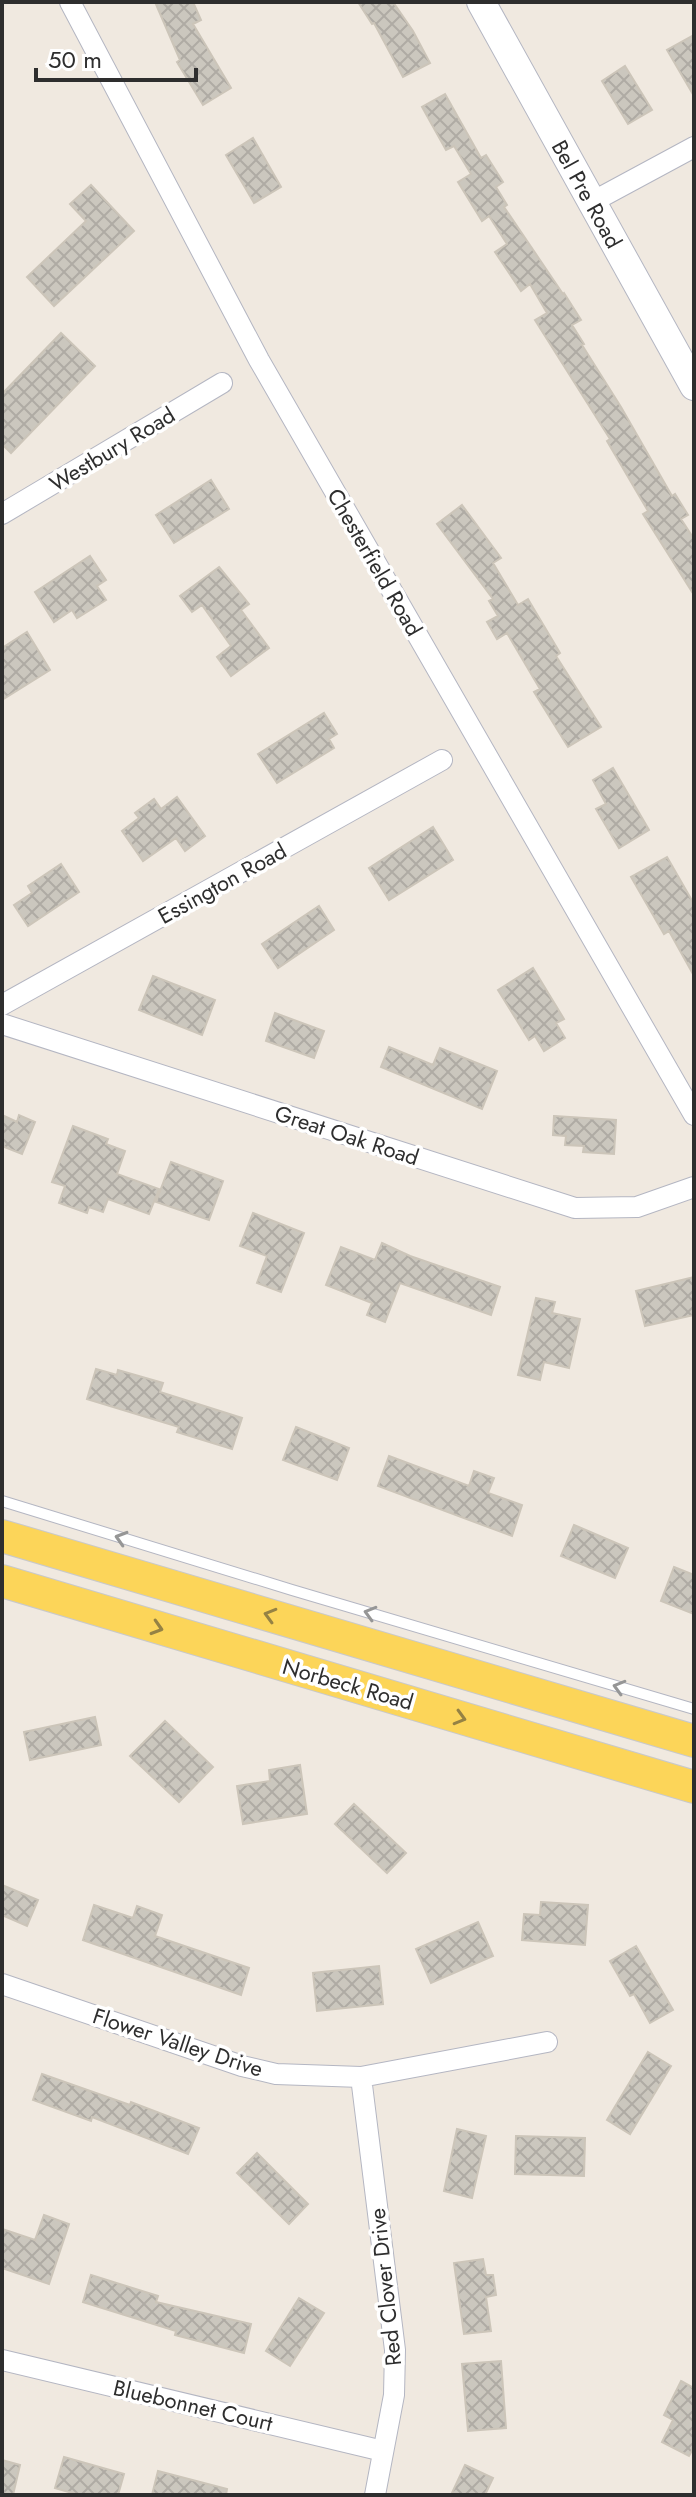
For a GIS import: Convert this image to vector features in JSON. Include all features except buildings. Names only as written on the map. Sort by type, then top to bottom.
[{"type":"main road","name":"Bel Pre Road","points":[[481,2],[694,386]]},
{"type":"main road","name":"Norbeck Road","points":[[2,1536],[694,1741]]},
{"type":"main road","name":"Norbeck Road","points":[[2,1581],[694,1787]]},
{"type":"street","name":"Chesterfield Road","points":[[70,2],[259,360],[694,1115]]},
{"type":"street","points":[[592,202],[694,147]]},
{"type":"street","name":"Westbury Road","points":[[2,514],[222,383]]},
{"type":"street","name":"Essington Road","points":[[2,1005],[442,760]]},
{"type":"street","name":"Great Oak Road","points":[[2,1024],[575,1208],[637,1207],[694,1187]]},
{"type":"street","name":"Flower Valley Drive","points":[[2,1984],[242,2066],[276,2074],[361,2077],[547,2042]]},
{"type":"street","name":"Red Clover Drive","points":[[361,2077],[395,2350],[394,2395],[375,2495]]},
{"type":"street","name":"Bluebonnet Court","points":[[2,2360],[383,2451]]},
{"type":"lane","points":[[2,1501],[694,1709]]}]
